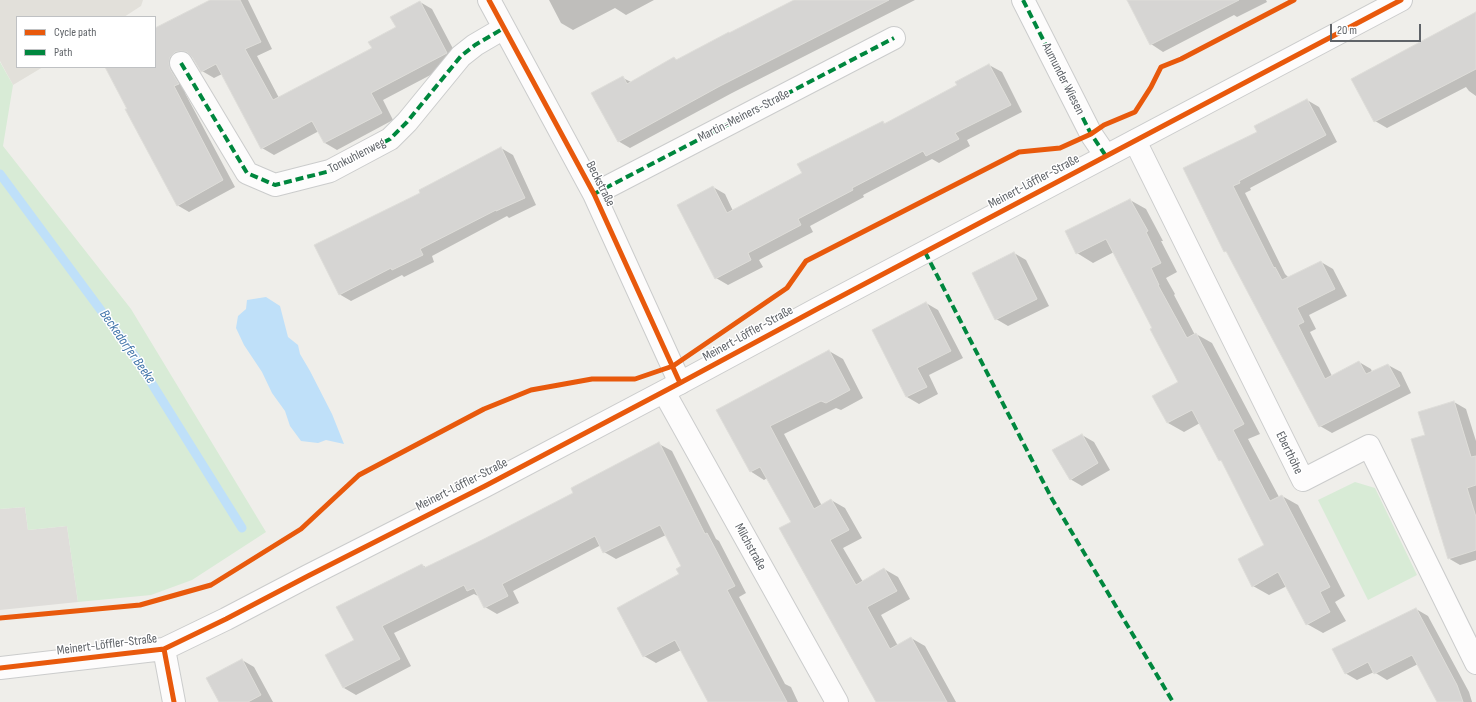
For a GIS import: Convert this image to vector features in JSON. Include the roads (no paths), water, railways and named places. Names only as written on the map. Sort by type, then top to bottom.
[{"type":"street","name":"Beckstraße","points":[[489,0],[594,194],[672,388]]},
{"type":"street","name":"Aumunder Wiesen","points":[[1023,0],[1091,134],[1106,156]]},
{"type":"street","name":"Meinert-Löffler-Straße","points":[[0,668],[164,649],[226,619],[485,486],[672,388],[819,308],[977,226],[1401,0]]},
{"type":"street","name":"Tonkuhlenweg","points":[[181,63],[247,173],[275,185],[330,171],[390,139],[407,122],[461,56],[475,45],[504,28]]},
{"type":"street","name":"Martin-Meiners-Straße","points":[[594,194],[894,38]]},
{"type":"street","name":"Eberthöhe","points":[[1135,141],[1303,480],[1369,446],[1476,663]]},
{"type":"street","name":"Milchstraße","points":[[672,388],[837,702]]},
{"type":"street","points":[[164,649],[174,702]]},
{"type":"water","points":[[266,297],[280,306],[288,337],[298,345],[300,354],[332,414],[344,444],[326,440],[318,443],[301,441],[290,426],[285,411],[272,393],[262,372],[244,345],[236,328],[238,316],[246,309],[247,300]]},
{"type":"waterway","name":"Beckedorfer Beeke","points":[[0,174],[134,355],[242,528]]}]
